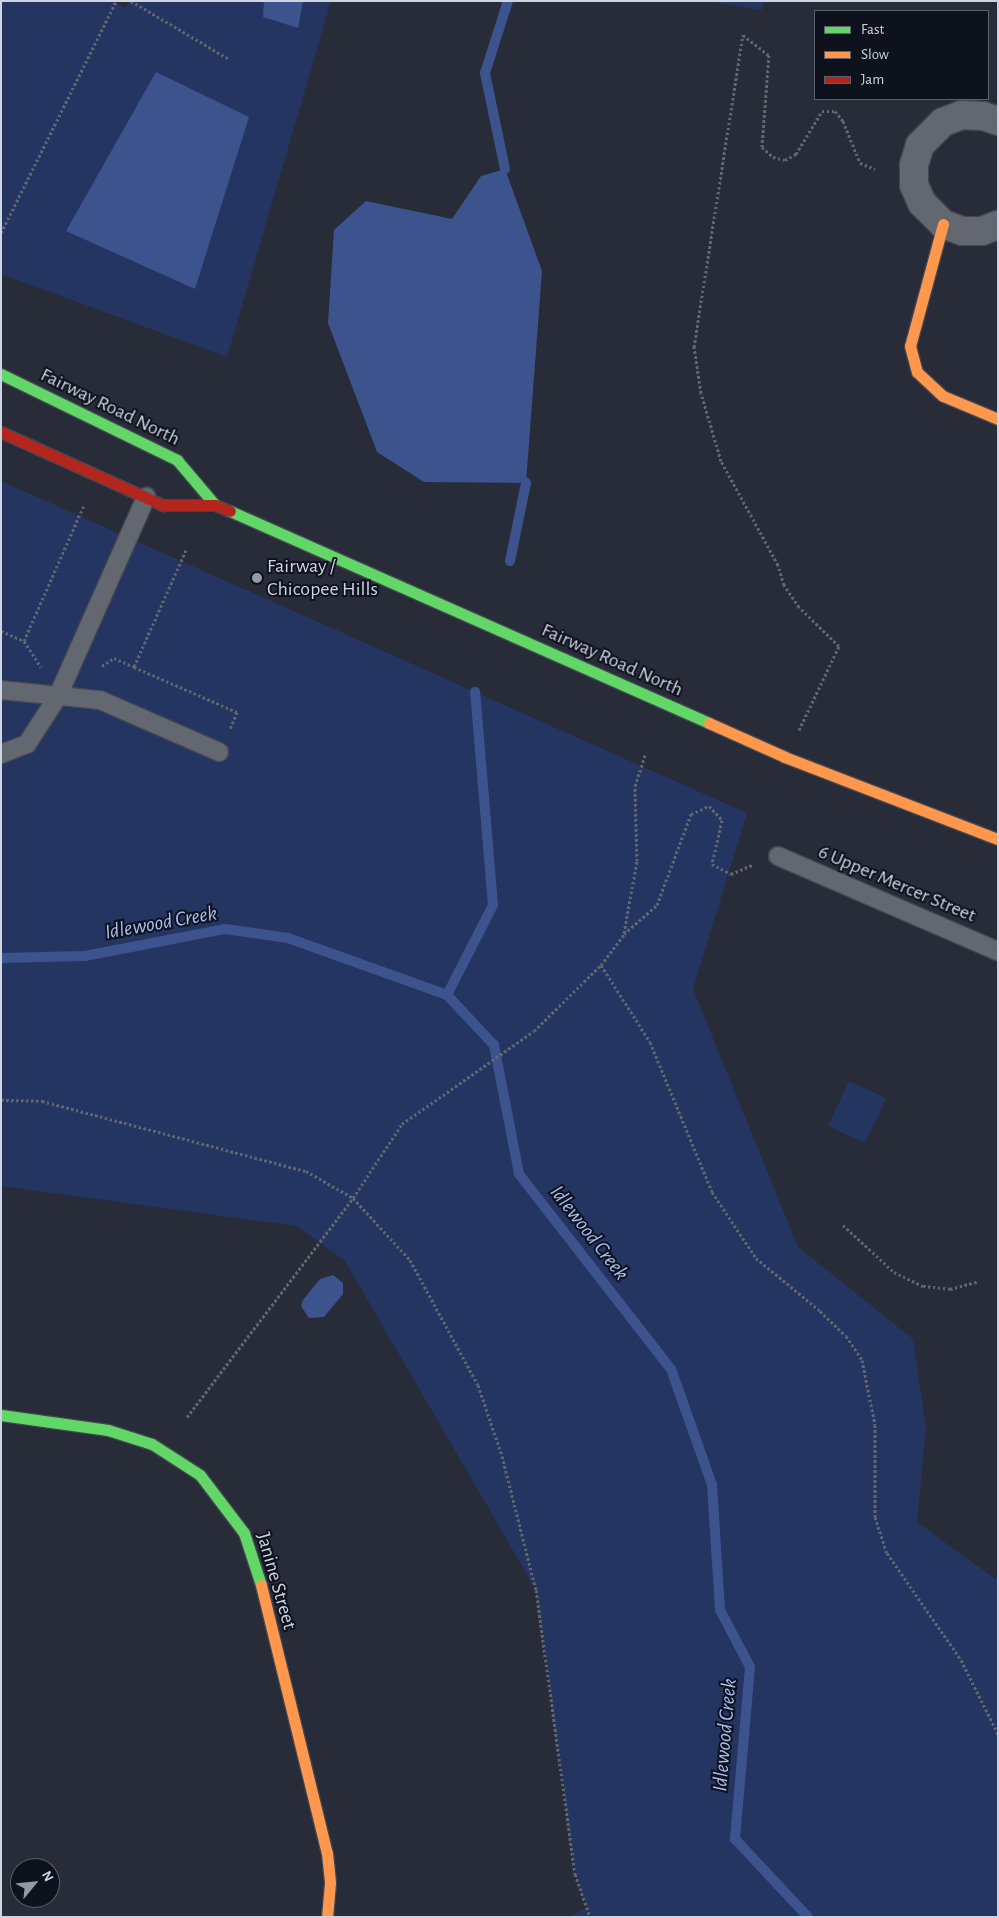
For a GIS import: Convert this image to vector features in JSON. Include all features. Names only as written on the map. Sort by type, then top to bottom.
[{"type":"main road","points":[[943,224],[915,318],[910,346],[917,372],[943,396],[998,419]]},
{"type":"main road","name":"Fairway Road North","points":[[1,374],[177,460],[215,505]]},
{"type":"main road","name":"Fairway Road North","points":[[1,432],[163,505],[215,505],[785,757],[998,839]]},
{"type":"main road","name":"Janine Street","points":[[1,1415],[108,1430],[152,1444],[200,1475],[244,1533],[259,1577],[327,1853],[330,1883],[327,1917]]},
{"type":"street","points":[[998,121],[983,116],[962,115],[943,122],[920,145],[914,165],[914,185],[922,203],[943,224],[962,231],[982,231],[998,225]]},
{"type":"lane","points":[[1,754],[27,744],[58,696],[146,497]]},
{"type":"lane","points":[[1,690],[100,700],[220,752]]},
{"type":"lane","name":"6 Upper Mercer Street","points":[[778,856],[998,951]]},
{"type":"path","points":[[1,233],[116,1]]},
{"type":"path","points":[[131,1],[229,59]]},
{"type":"path","points":[[785,757],[839,646],[799,607],[784,585],[778,565],[720,461],[701,393],[694,347],[743,36],[770,55],[762,147],[773,157],[784,160],[796,154],[822,111],[836,111],[843,121],[860,163],[875,169]]},
{"type":"path","points":[[24,641],[84,505]]},
{"type":"path","points":[[134,667],[186,550]]},
{"type":"path","points":[[1,631],[24,641],[41,669]]},
{"type":"path","points":[[98,668],[114,658],[237,712]]},
{"type":"path","points":[[624,934],[637,861],[635,786],[646,753]]},
{"type":"path","points":[[187,1416],[353,1198],[402,1124],[534,1031],[601,965],[624,934],[657,904],[691,814],[709,806],[722,820],[712,864],[731,874],[778,856]]},
{"type":"path","points":[[601,965],[650,1042],[712,1192],[756,1258],[820,1311],[846,1336],[862,1360],[874,1425],[875,1516],[887,1554],[961,1660],[998,1734]]},
{"type":"path","points":[[1,1100],[42,1101],[297,1169],[353,1198],[410,1260],[478,1385],[502,1456],[536,1590],[575,1874],[590,1917]]},
{"type":"path","points":[[843,1225],[894,1272],[923,1286],[950,1289],[977,1282]]},
{"type":"shaded area","points":[[1,1],[111,1],[126,8],[129,1],[331,1],[227,357],[1,274]]},
{"type":"shaded area","points":[[264,1],[303,1],[298,28],[263,17]]},
{"type":"shaded area","points":[[708,1],[763,1],[762,10]]},
{"type":"shaded area","points":[[156,72],[249,117],[195,289],[66,231]]},
{"type":"shaded area","points":[[505,169],[542,271],[526,483],[424,482],[377,452],[328,323],[334,230],[366,201],[452,219],[481,176]]},
{"type":"shaded area","points":[[1,481],[747,813],[693,989],[798,1247],[913,1339],[926,1428],[917,1522],[998,1581],[998,1917],[569,1917],[587,1908],[575,1874],[536,1590],[345,1261],[297,1226],[1,1186]]},
{"type":"shaded area","points":[[849,1081],[886,1098],[865,1143],[828,1126]]},
{"type":"shaded area","points":[[333,1275],[343,1283],[343,1294],[324,1317],[309,1318],[301,1306],[303,1300],[320,1279]]},
{"type":"waterway","points":[[505,169],[485,73],[508,1]]},
{"type":"waterway","points":[[510,561],[526,483]]},
{"type":"waterway","points":[[447,995],[493,905],[475,692]]},
{"type":"waterway","name":"Idlewood Creek","points":[[1,958],[85,956],[225,929],[288,938],[447,995],[494,1045],[519,1174],[671,1369],[712,1485],[720,1610],[750,1667],[735,1839],[808,1917]]},
{"type":"traffic: fast","points":[[1,374],[177,460],[215,505]]},
{"type":"traffic: fast","points":[[230,511],[709,723]]},
{"type":"traffic: fast","points":[[1,1415],[108,1430],[152,1444],[200,1475],[244,1533],[261,1585]]},
{"type":"traffic: slow","points":[[943,224],[910,346],[917,372],[943,396],[998,419]]},
{"type":"traffic: slow","points":[[709,723],[785,757],[998,839]]},
{"type":"traffic: slow","points":[[261,1585],[327,1853],[330,1883],[327,1917]]},
{"type":"traffic: jam","points":[[1,432],[163,505],[215,505],[230,511]]},
{"type":"place","name":"Fairway / Chicopee Hills","points":[[257,578]]}]
